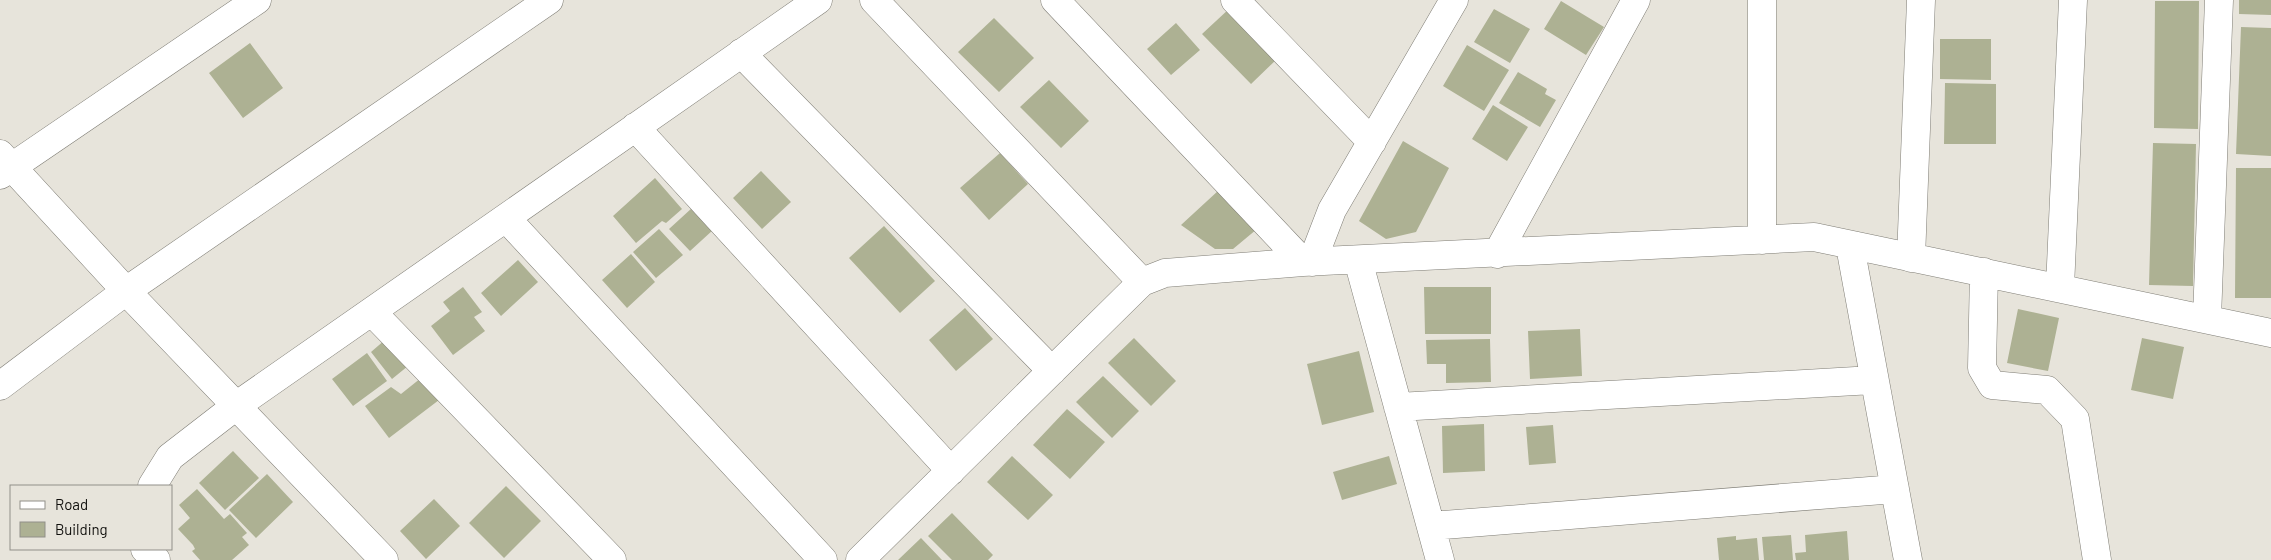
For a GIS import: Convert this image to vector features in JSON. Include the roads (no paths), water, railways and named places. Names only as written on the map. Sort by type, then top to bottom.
[{"type":"street","points":[[257,0],[4,165],[384,560]]},
{"type":"street","points":[[0,386],[126,291],[549,0]]},
{"type":"street","points":[[153,485],[170,457],[236,406],[818,0]]},
{"type":"street","points":[[874,0],[1142,282]]},
{"type":"street","points":[[1055,0],[1308,262]]},
{"type":"street","points":[[1235,0],[1372,142]]},
{"type":"street","points":[[1496,254],[1636,0]]},
{"type":"street","points":[[1762,0],[1762,240]]},
{"type":"street","points":[[1911,258],[1921,0]]},
{"type":"street","points":[[2060,287],[2073,0]]},
{"type":"street","points":[[2207,318],[2219,0]]},
{"type":"street","points":[[1308,262],[1332,210],[1372,142],[1446,4]]},
{"type":"street","points":[[741,53],[1052,372]]},
{"type":"street","points":[[635,127],[951,471]]},
{"type":"street","points":[[506,218],[823,560]]},
{"type":"street","points":[[860,560],[1142,282],[1165,273],[1308,262],[1814,238],[2060,287],[2271,333]]},
{"type":"street","points":[[1850,246],[1873,380],[1908,560]]},
{"type":"street","points":[[1358,260],[1440,560]]},
{"type":"street","points":[[1984,272],[1982,368],[1992,385],[2047,390],[2075,418],[2097,560]]},
{"type":"street","points":[[372,312],[612,560]]},
{"type":"street","points":[[1398,407],[1873,380]]},
{"type":"street","points":[[1430,526],[1895,489]]},
{"type":"street","points":[[146,550],[156,560]]}]
